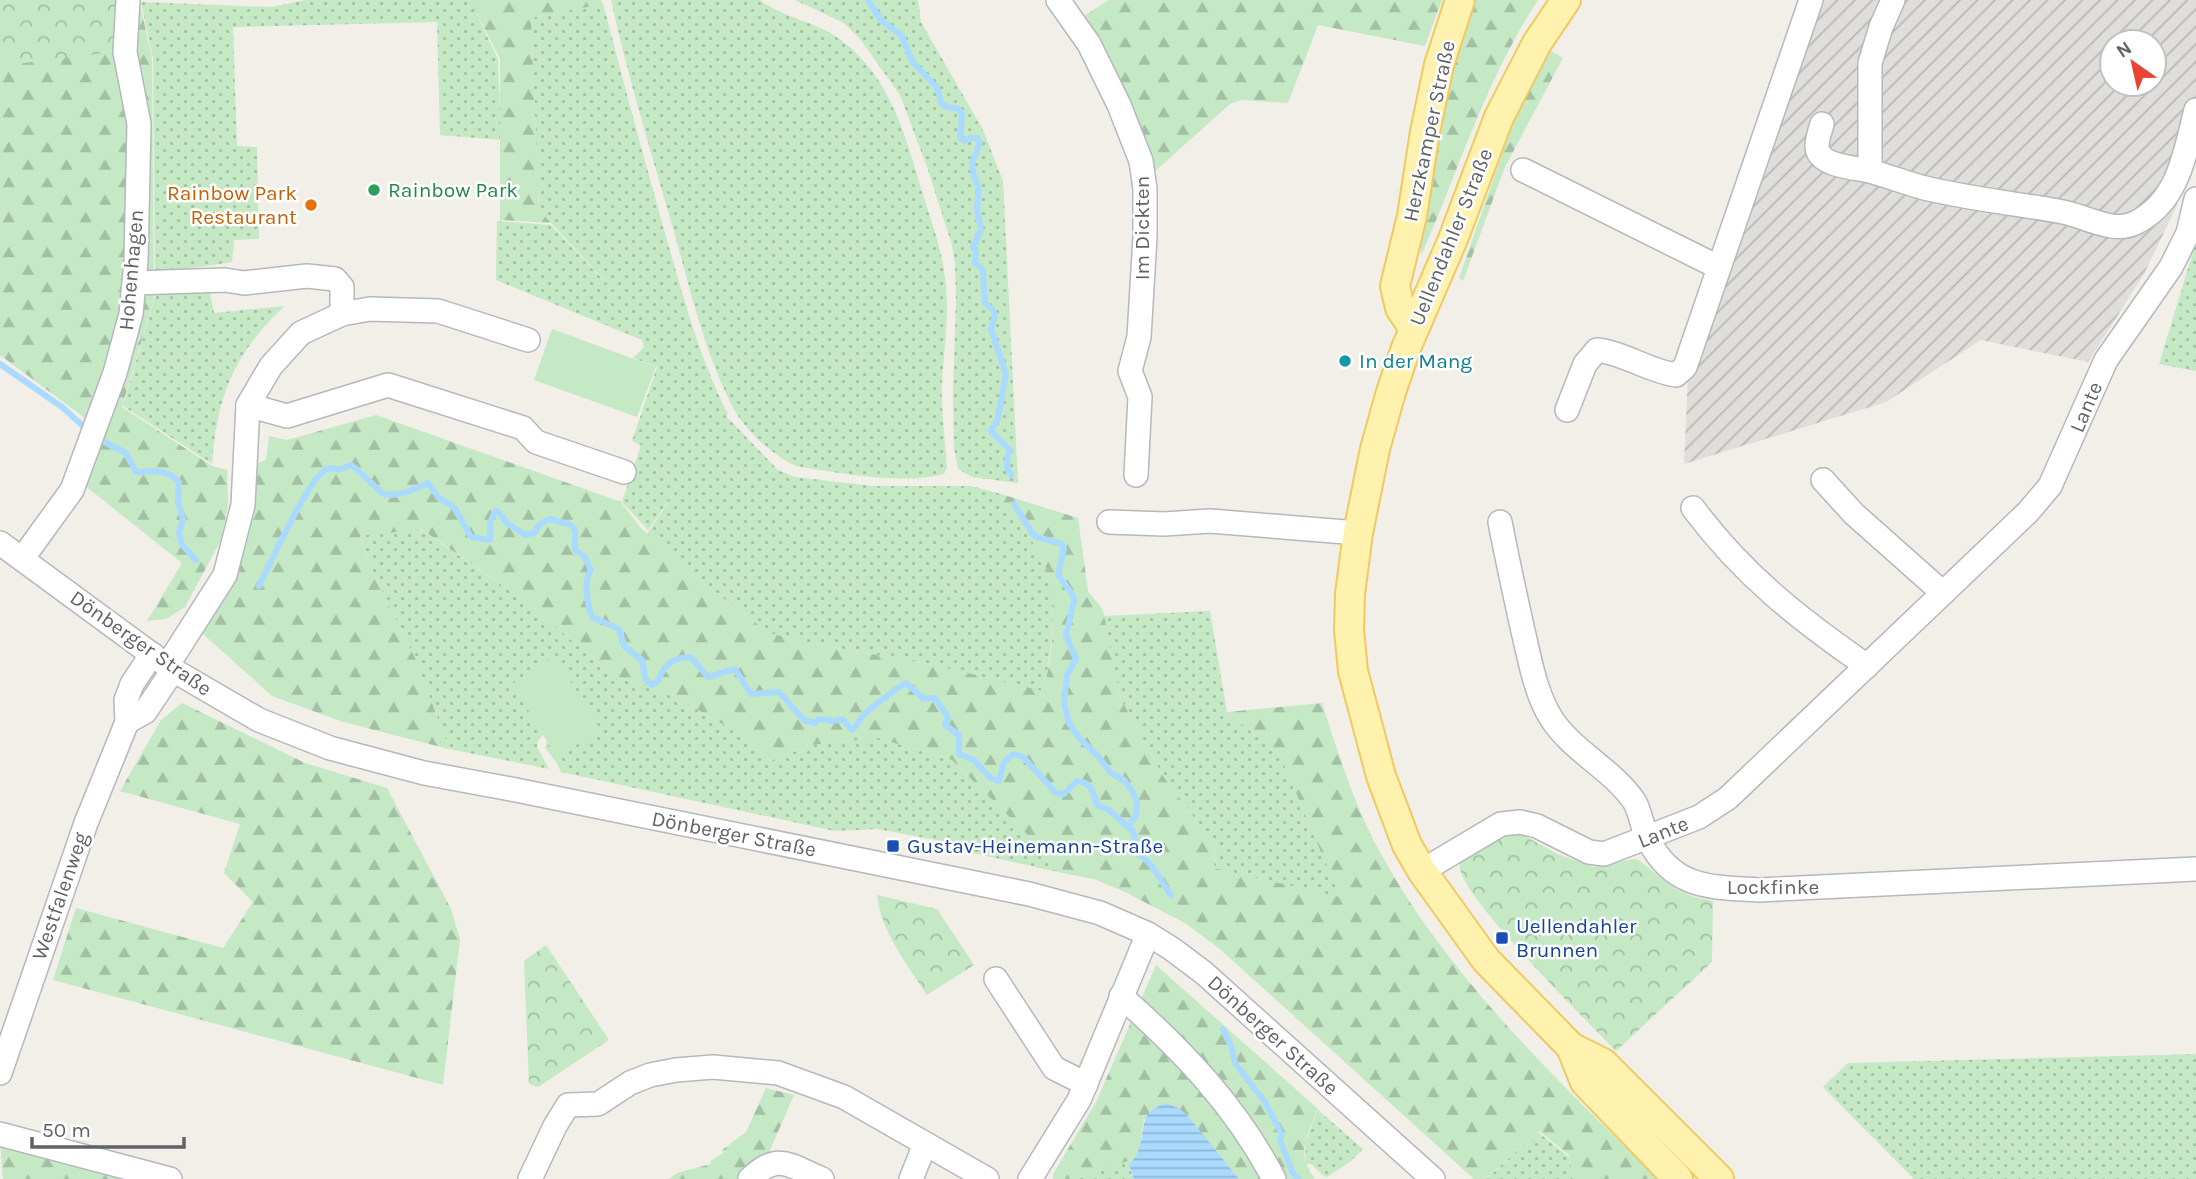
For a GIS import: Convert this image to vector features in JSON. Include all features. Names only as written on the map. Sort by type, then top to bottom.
[{"type":"main road","name":"Herzkamper Straße","points":[[1414,329],[1397,300],[1395,286],[1402,264],[1439,65],[1461,0]]},
{"type":"main road","name":"Uellendahler Straße","points":[[1566,0],[1537,43],[1499,117],[1391,392],[1375,449],[1358,533],[1350,594],[1349,630],[1353,671],[1381,776],[1403,835],[1422,871],[1486,960],[1571,1047],[1603,1063],[1718,1179]]},
{"type":"main road","points":[[1402,264],[1412,285],[1426,301]]},
{"type":"main road","name":"Uellendahler Straße","points":[[1571,1047],[1585,1082],[1678,1179]]},
{"type":"street","name":"Hohenhagen","points":[[22,559],[72,490],[116,373],[131,314],[139,124],[125,52],[128,0]]},
{"type":"street","name":"Im Dickten","points":[[1058,0],[1089,44],[1119,105],[1141,161],[1145,189],[1145,237],[1139,337],[1130,371],[1140,397],[1136,475]]},
{"type":"street","points":[[1567,410],[1584,364],[1597,350],[1610,351],[1665,374],[1676,375],[1685,368],[1811,0]]},
{"type":"street","points":[[1870,171],[1870,63],[1881,27],[1894,0]]},
{"type":"street","points":[[1822,124],[1817,145],[1822,156],[1828,161],[1921,187],[2067,213],[2115,227],[2133,225],[2147,216],[2161,203],[2177,180],[2196,110]]},
{"type":"street","points":[[1523,170],[1718,267]]},
{"type":"street","name":"Lante","points":[[1422,871],[1501,824],[1520,822],[1537,827],[1589,852],[1604,854],[1699,817],[1728,798],[2028,512],[2050,486],[2106,360],[2171,267],[2188,233],[2196,199]]},
{"type":"street","points":[[134,283],[225,280],[244,282],[307,276],[335,279],[342,287],[342,314]]},
{"type":"street","points":[[528,340],[438,311],[370,309],[342,314],[301,333],[271,366],[248,405],[287,416],[388,385],[523,428],[536,442],[624,472]]},
{"type":"street","name":"Westfalenweg","points":[[0,1073],[82,836],[127,722],[126,700],[132,684],[164,663],[225,575],[243,505],[248,405]]},
{"type":"street","points":[[1823,480],[1854,514],[1943,593]]},
{"type":"street","points":[[1693,508],[1734,557],[1775,598],[1867,666]]},
{"type":"street","points":[[1109,522],[1210,522],[1358,533]]},
{"type":"street","name":"Lockfinke","points":[[1500,522],[1528,652],[1542,700],[1565,735],[1635,803],[1647,838],[1671,871],[1705,886],[1758,890],[2196,869]]},
{"type":"street","name":"Dönberger Straße","points":[[1,544],[164,663],[259,720],[342,751],[425,773],[516,789],[1029,894],[1100,914],[1148,934],[1172,948],[1204,973],[1433,1179]]},
{"type":"street","points":[[1030,1179],[1079,1100],[1148,934]]},
{"type":"street","points":[[996,979],[1054,1068],[1086,1084]]},
{"type":"street","points":[[1121,996],[1161,1031],[1212,1086],[1257,1146],[1274,1179]]},
{"type":"street","points":[[530,1179],[568,1105],[598,1104],[630,1083],[649,1075],[713,1067],[778,1073],[844,1097],[987,1179]]},
{"type":"street","points":[[0,1134],[170,1179]]},
{"type":"street","points":[[911,1179],[925,1144]]},
{"type":"street","points":[[750,1179],[770,1163],[781,1162],[822,1179]]},
{"type":"shaded area","points":[[1822,0],[2196,0],[2196,100],[2174,182],[2177,205],[2144,274],[2088,362],[1981,340],[1886,402],[1684,464],[1688,374]]},
{"type":"green space","points":[[0,0],[139,0],[152,57],[154,299],[122,407],[212,466],[227,470],[228,506],[221,540],[185,607],[166,619],[147,621],[182,563],[84,485],[105,433],[0,355]]},
{"type":"green space","points":[[0,0],[136,0],[119,54],[113,52],[0,66]]},
{"type":"green space","points":[[305,0],[470,0],[498,59],[501,140],[440,135],[437,22],[233,27],[237,146],[257,147],[259,239],[234,240],[232,262],[155,274],[153,58],[141,2],[272,7]]},
{"type":"green space","points":[[470,0],[601,0],[602,4],[531,18],[539,210],[551,223],[500,220],[500,59]]},
{"type":"green space","points":[[611,0],[760,0],[841,40],[874,73],[904,134],[944,268],[947,304],[942,383],[947,468],[944,474],[890,478],[796,466],[761,442],[739,418],[715,367],[700,323]]},
{"type":"green space","points":[[795,0],[918,0],[921,22],[983,130],[1003,181],[1018,483],[972,477],[958,469],[954,448],[953,396],[955,264],[952,245],[927,167],[900,95],[860,39],[844,23]]},
{"type":"green space","points":[[1109,0],[1442,0],[1425,46],[1318,25],[1288,103],[1241,100],[1230,104],[1153,173],[1081,18]]},
{"type":"green space","points":[[1473,0],[1538,0],[1488,93],[1421,256],[1419,229],[1439,98]]},
{"type":"green space","points":[[603,3],[681,289],[702,353],[728,414],[726,416],[778,470],[795,477],[873,486],[971,486],[1001,494],[1000,501],[1033,543],[1048,573],[1053,624],[1044,692],[933,665],[769,633],[681,566],[647,534],[680,484],[648,530],[622,502],[641,445],[632,441],[657,367],[633,358],[644,347],[642,340],[496,280],[497,221],[551,225],[626,304],[539,210],[531,18]]},
{"type":"green space","points":[[1547,48],[1563,58],[1505,167],[1463,281],[1459,278],[1521,100]]},
{"type":"green space","points":[[2196,242],[2196,371],[2159,364]]},
{"type":"green space","points":[[156,285],[209,287],[214,313],[285,306],[253,341],[231,377],[218,417],[212,464],[123,406],[155,297]]},
{"type":"green space","points":[[552,329],[656,367],[637,417],[534,380]]},
{"type":"green space","points":[[376,415],[621,502],[640,527],[681,566],[769,633],[933,665],[1043,691],[1052,642],[1051,589],[1038,550],[1000,501],[1001,494],[1078,518],[1088,591],[1103,610],[1120,697],[1163,776],[1216,847],[1214,868],[1340,897],[1280,755],[1227,712],[1322,703],[1348,781],[1372,838],[1409,901],[1440,945],[1508,1027],[1658,1179],[1585,1179],[1572,1171],[1569,1155],[1539,1131],[1485,1179],[1474,1179],[1221,950],[1185,923],[1125,892],[1094,879],[1067,874],[952,760],[878,738],[811,745],[770,761],[742,736],[677,697],[612,675],[528,603],[421,529],[360,536],[371,569],[416,660],[449,749],[343,722],[272,696],[202,633],[231,586],[255,512],[255,464],[266,460],[269,436],[287,440]]},
{"type":"green space","points":[[420,529],[528,603],[612,675],[677,697],[742,736],[770,761],[811,745],[878,738],[952,760],[1067,874],[969,852],[936,840],[877,829],[835,831],[561,772],[545,748],[547,742],[557,757],[512,685],[543,735],[537,747],[549,769],[449,749],[416,660],[371,569],[360,535]]},
{"type":"green space","points":[[1210,611],[1227,712],[1280,755],[1341,898],[1214,868],[1216,847],[1163,776],[1120,697],[1104,616]]},
{"type":"green space","points":[[555,657],[601,730],[557,757],[512,684]]},
{"type":"green space","points":[[182,703],[305,763],[387,788],[451,909],[460,939],[443,1085],[53,980],[76,908],[223,948],[253,902],[224,873],[240,824],[120,791],[161,720]]},
{"type":"green space","points":[[1510,835],[1523,835],[1557,854],[1594,867],[1639,860],[1680,891],[1713,901],[1712,962],[1616,1051],[1526,958],[1463,878],[1460,864],[1463,859],[1482,846]]},
{"type":"green space","points":[[877,895],[937,909],[974,965],[927,995],[889,935],[879,909]]},
{"type":"green space","points":[[546,945],[609,1040],[538,1087],[529,1084],[524,961]]},
{"type":"green space","points":[[1156,965],[1318,1109],[1307,1136],[1304,1153],[1305,1161],[1315,1179],[1239,1179],[1210,1146],[1144,1119],[1139,1150],[1134,1159],[1074,1179],[1053,1179],[1053,1174],[1096,1102]]},
{"type":"green space","points":[[2196,1054],[2196,1179],[1914,1179],[1823,1087],[1848,1063]]},
{"type":"green space","points":[[766,1088],[794,1095],[767,1157],[741,1179],[669,1179],[677,1173],[711,1164],[710,1161],[723,1153],[722,1150],[746,1132]]},
{"type":"green space","points":[[1318,1110],[1363,1149],[1350,1162],[1327,1177],[1312,1164],[1306,1164],[1305,1143]]},
{"type":"green space","points":[[1538,1132],[1569,1157],[1572,1170],[1585,1179],[1486,1179]]},
{"type":"green space","points":[[0,1140],[138,1179],[3,1179]]},
{"type":"green space","points":[[1134,1159],[1129,1167],[1134,1179],[1074,1179]]},
{"type":"water","points":[[1166,1103],[1187,1115],[1239,1179],[1134,1179],[1129,1166],[1138,1151],[1144,1122],[1151,1112]]},
{"type":"waterway","points":[[868,0],[881,20],[902,36],[912,61],[937,88],[942,104],[959,109],[962,115],[960,138],[965,141],[977,138],[980,143],[972,163],[979,189],[977,209],[981,230],[973,247],[976,252],[975,263],[983,270],[985,303],[994,313],[991,329],[1006,374],[998,418],[991,431],[1010,450],[1007,462],[1011,475]]},
{"type":"waterway","points":[[0,364],[62,407],[83,426]]},
{"type":"waterway","points":[[99,439],[126,453],[136,472],[165,473],[179,482],[178,502],[183,519],[179,533],[182,545],[196,560]]},
{"type":"waterway","points":[[259,586],[299,506],[325,470],[351,465],[382,493],[389,495],[406,492],[428,483],[438,497],[455,508],[471,537],[490,540],[490,523],[495,511],[525,535],[534,533],[540,524],[549,519],[569,524],[575,529],[575,550],[584,556],[591,570],[586,587],[592,617],[619,629],[625,647],[642,660],[645,678],[652,685],[658,681],[670,663],[691,657],[708,677],[735,669],[751,694],[779,692],[804,720],[815,723],[819,719],[842,719],[852,730],[869,710],[906,683],[924,699],[935,698],[948,717],[945,725],[959,735],[959,754],[974,760],[990,778],[999,781],[1004,762],[1013,754],[1023,757],[1056,793],[1064,794],[1077,781],[1086,783],[1097,805],[1109,810],[1128,827]]},
{"type":"waterway","points":[[1014,504],[1033,534],[1062,544],[1064,548],[1058,575],[1073,595],[1066,635],[1076,659],[1067,675],[1064,703],[1069,723],[1111,773],[1124,780],[1133,792],[1137,803],[1136,815],[1128,827],[1133,831],[1139,855],[1153,867],[1171,895]]},
{"type":"waterway","points":[[1223,1029],[1235,1063],[1265,1102],[1282,1135],[1280,1140],[1298,1179]]},
{"type":"place","name":"Rainbow Park","points":[[374,190]]},
{"type":"place","name":"Rainbow Park Restaurant","points":[[311,205]]},
{"type":"place","name":"In der Mang","points":[[1345,361]]},
{"type":"place","name":"Gustav-Heinemann-Straße","points":[[893,846]]},
{"type":"place","name":"Uellendahler Brunnen","points":[[1502,938]]}]
